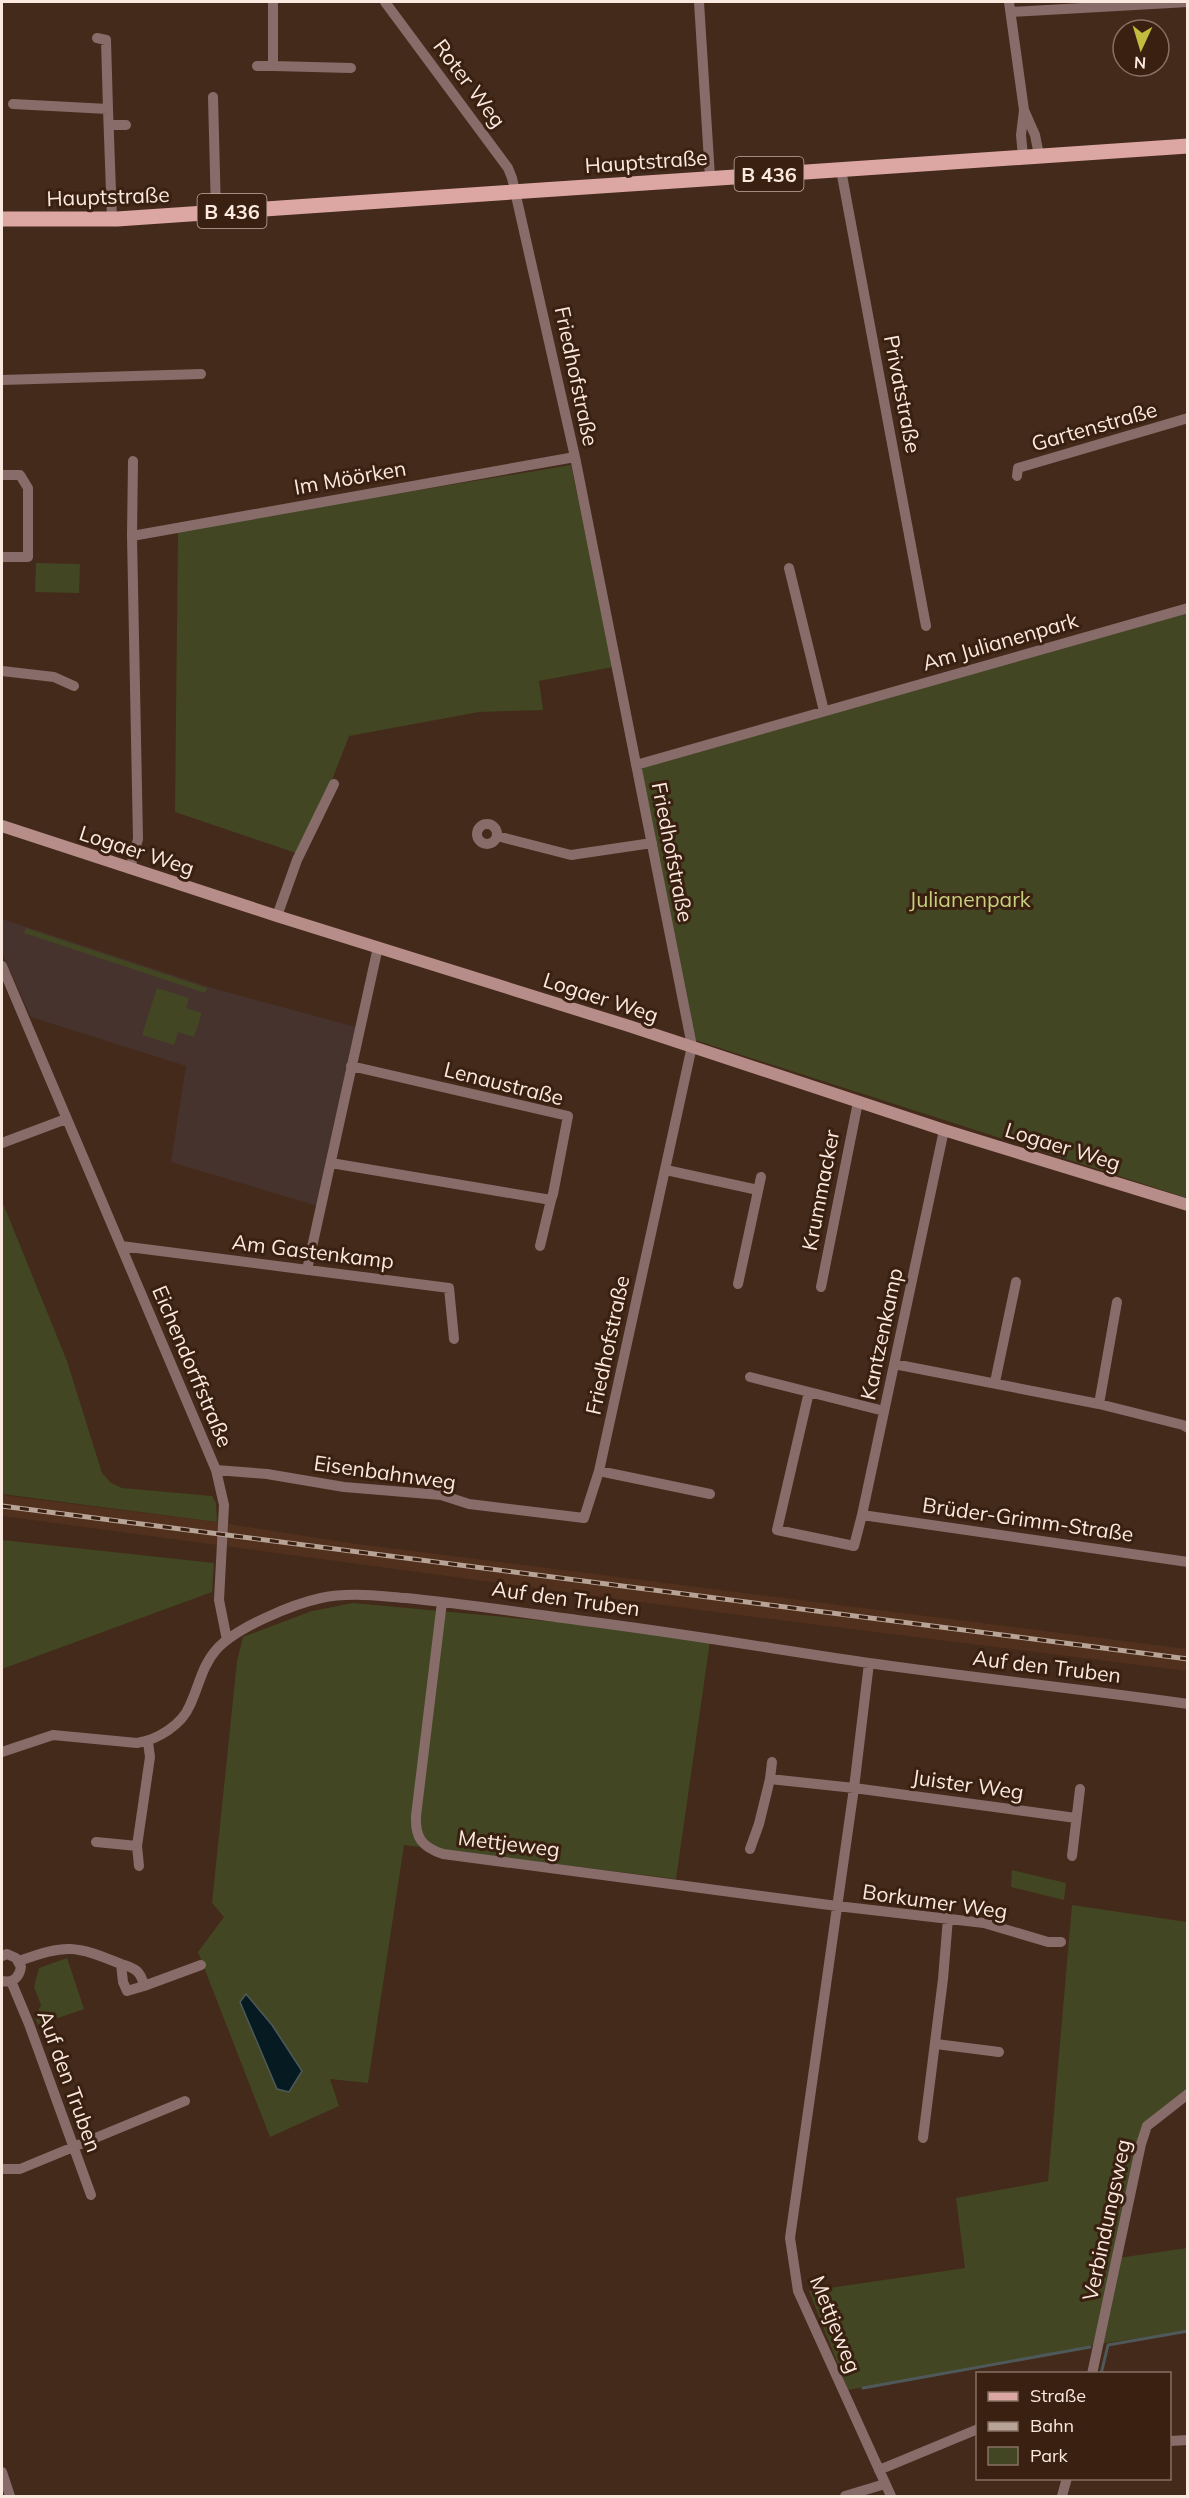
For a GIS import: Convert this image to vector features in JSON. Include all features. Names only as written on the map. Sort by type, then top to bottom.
[{"type":"main road","name":"Hauptstraße","points":[[2,219],[112,219],[1188,146]]},
{"type":"street","points":[[273,2],[273,66]]},
{"type":"street","name":"Roter Weg","points":[[385,2],[508,168],[515,192]]},
{"type":"street","points":[[699,2],[710,177]]},
{"type":"street","points":[[1023,156],[1021,135],[1024,110],[1010,7],[1188,2]]},
{"type":"street","points":[[97,38],[106,40],[112,219]]},
{"type":"street","points":[[257,66],[351,68]]},
{"type":"street","points":[[213,97],[216,212]]},
{"type":"street","points":[[13,104],[108,109]]},
{"type":"street","points":[[1024,110],[1035,135],[1039,155]]},
{"type":"street","points":[[110,125],[126,125]]},
{"type":"street","name":"Privatstraße","points":[[841,170],[926,626]]},
{"type":"street","name":"Friedhofstraße","points":[[515,192],[575,458],[692,1046],[599,1471],[584,1518]]},
{"type":"street","points":[[2,380],[201,374]]},
{"type":"street","name":"Gartenstraße","points":[[1017,476],[1018,468],[1188,418]]},
{"type":"street","name":"Im Möörken","points":[[132,536],[575,458]]},
{"type":"street","points":[[130,869],[138,839],[132,536],[133,461]]},
{"type":"street","points":[[2,475],[20,475],[28,488],[28,557],[2,557]]},
{"type":"street","points":[[789,568],[824,711]]},
{"type":"street","name":"Am Julianenpark","points":[[636,765],[1188,608]]},
{"type":"street","points":[[2,671],[54,677],[74,686]]},
{"type":"street","points":[[278,916],[297,860],[334,784]]},
{"type":"street","name":"Logaer Weg","points":[[2,826],[130,869],[692,1046],[944,1130],[1188,1205]]},
{"type":"street","points":[[496,836],[571,855],[652,843]]},
{"type":"street","points":[[307,1270],[378,947]]},
{"type":"street","name":"Eichendorffstraße","points":[[2,966],[216,1470],[224,1505],[219,1600],[227,1640]]},
{"type":"street","name":"Lenaustraße","points":[[351,1066],[568,1116],[540,1246]]},
{"type":"street","name":"Krummacker","points":[[821,1287],[858,1102]]},
{"type":"street","points":[[2,1143],[66,1119]]},
{"type":"street","name":"Kantzenkamp","points":[[809,1392],[777,1530],[854,1546],[944,1130]]},
{"type":"street","points":[[331,1163],[551,1200]]},
{"type":"street","points":[[666,1170],[758,1190]]},
{"type":"street","points":[[738,1284],[761,1177]]},
{"type":"street","name":"Am Gastenkamp","points":[[121,1246],[449,1288],[454,1339]]},
{"type":"street","points":[[994,1382],[1017,1282]]},
{"type":"street","points":[[1099,1404],[1117,1302]]},
{"type":"street","points":[[894,1364],[1099,1404],[1188,1428]]},
{"type":"street","points":[[750,1377],[884,1411]]},
{"type":"street","name":"Eisenbahnweg","points":[[216,1470],[267,1474],[344,1487],[441,1495],[469,1504],[584,1518]]},
{"type":"street","points":[[599,1471],[710,1494]]},
{"type":"street","name":"Brüder-Grimm-Straße","points":[[862,1515],[1188,1562]]},
{"type":"street","name":"Auf den Truben","points":[[148,1742],[159,1737],[183,1717],[190,1707],[199,1678],[209,1659],[227,1640],[275,1614],[322,1598],[365,1595],[442,1602],[604,1623],[869,1663],[1188,1704]]},
{"type":"street","name":"Mettjeweg","points":[[442,1602],[416,1816],[419,1840],[429,1849],[443,1854],[837,1906]]},
{"type":"street","name":"Mettjeweg","points":[[869,1663],[854,1788],[790,2238],[798,2291],[891,2496]]},
{"type":"street","points":[[2,1752],[53,1735],[137,1743],[148,1742],[150,1756],[137,1846],[139,1866]]},
{"type":"street","points":[[750,1849],[759,1824],[772,1762]]},
{"type":"street","name":"Juister Weg","points":[[770,1779],[1077,1818]]},
{"type":"street","points":[[1072,1856],[1080,1789]]},
{"type":"street","points":[[96,1842],[137,1846]]},
{"type":"street","name":"Borkumer Weg","points":[[837,1906],[984,1923],[1048,1942],[1061,1942]]},
{"type":"street","points":[[923,2138],[936,2044],[948,1918]]},
{"type":"street","points":[[2,1955],[12,1955],[19,1961],[47,1951],[67,1947],[77,1948],[133,1967],[142,1974],[144,1986]]},
{"type":"street","name":"Auf den Truben","points":[[19,1961],[20,1973],[6,1981],[30,2024],[92,2195]]},
{"type":"street","points":[[121,1964],[123,1982],[127,1991],[201,1965]]},
{"type":"street","points":[[936,2044],[999,2052]]},
{"type":"street","name":"Verbindungsweg","points":[[1092,2372],[1141,2144],[1147,2126],[1188,2094]]},
{"type":"street","points":[[2,2169],[20,2169],[185,2101]]},
{"type":"street","points":[[879,2469],[976,2430]]},
{"type":"street","points":[[1171,2441],[1188,2440]]},
{"type":"street","points":[[2,2472],[10,2496]]},
{"type":"street","points":[[1062,2496],[1066,2480]]},
{"type":"street","points":[[845,2496],[885,2484]]},
{"type":"shaded area","points":[[2,919],[215,989],[359,1028],[321,1207],[171,1162],[186,1066],[31,1017],[2,953]]},
{"type":"shaded area","points":[[2,1495],[216,1522],[350,1543],[1187,1649],[1187,1671],[700,1610],[2,1516]]},
{"type":"green space","points":[[571,465],[613,667],[539,681],[543,710],[479,712],[349,736],[332,780],[296,853],[175,812],[178,530]]},
{"type":"green space","points":[[36,563],[80,564],[79,593],[35,592]]},
{"type":"green space","name":"Julianenpark","points":[[1187,611],[1187,1198],[695,1040],[641,768]]},
{"type":"green space","points":[[26,928],[207,988],[205,993],[24,933]]},
{"type":"green space","points":[[157,988],[189,998],[186,1008],[202,1013],[194,1037],[178,1032],[174,1045],[142,1035]]},
{"type":"green space","points":[[2,1201],[67,1361],[102,1473],[111,1483],[122,1488],[212,1496],[216,1503],[217,1522],[2,1494]]},
{"type":"green space","points":[[2,1540],[214,1563],[212,1592],[2,1669]]},
{"type":"green space","points":[[353,1603],[601,1626],[710,1641],[676,1879],[404,1845],[368,2083],[330,2079],[339,2106],[270,2137],[198,1952],[224,1917],[212,1903],[237,1661],[243,1637],[312,1611]]},
{"type":"green space","points":[[1012,1870],[1066,1883],[1064,1900],[1011,1887]]},
{"type":"green space","points":[[1072,1905],[1187,1922],[1187,2094],[1147,2126],[1118,2258],[1187,2248],[1187,2331],[1099,2344],[848,2390],[809,2291],[965,2268],[956,2198],[1048,2181]]},
{"type":"green space","points":[[67,1958],[84,2009],[38,2025],[35,2018],[41,2005],[34,1987],[39,1968]]},
{"type":"water","points":[[246,1994],[272,2025],[302,2071],[289,2092],[277,2089],[240,2002]]},
{"type":"waterway","points":[[1101,2372],[1108,2345],[1188,2331]]},
{"type":"waterway","points":[[863,2388],[1090,2347]]},
{"type":"railway","points":[[2,1506],[1188,1659]]}]
